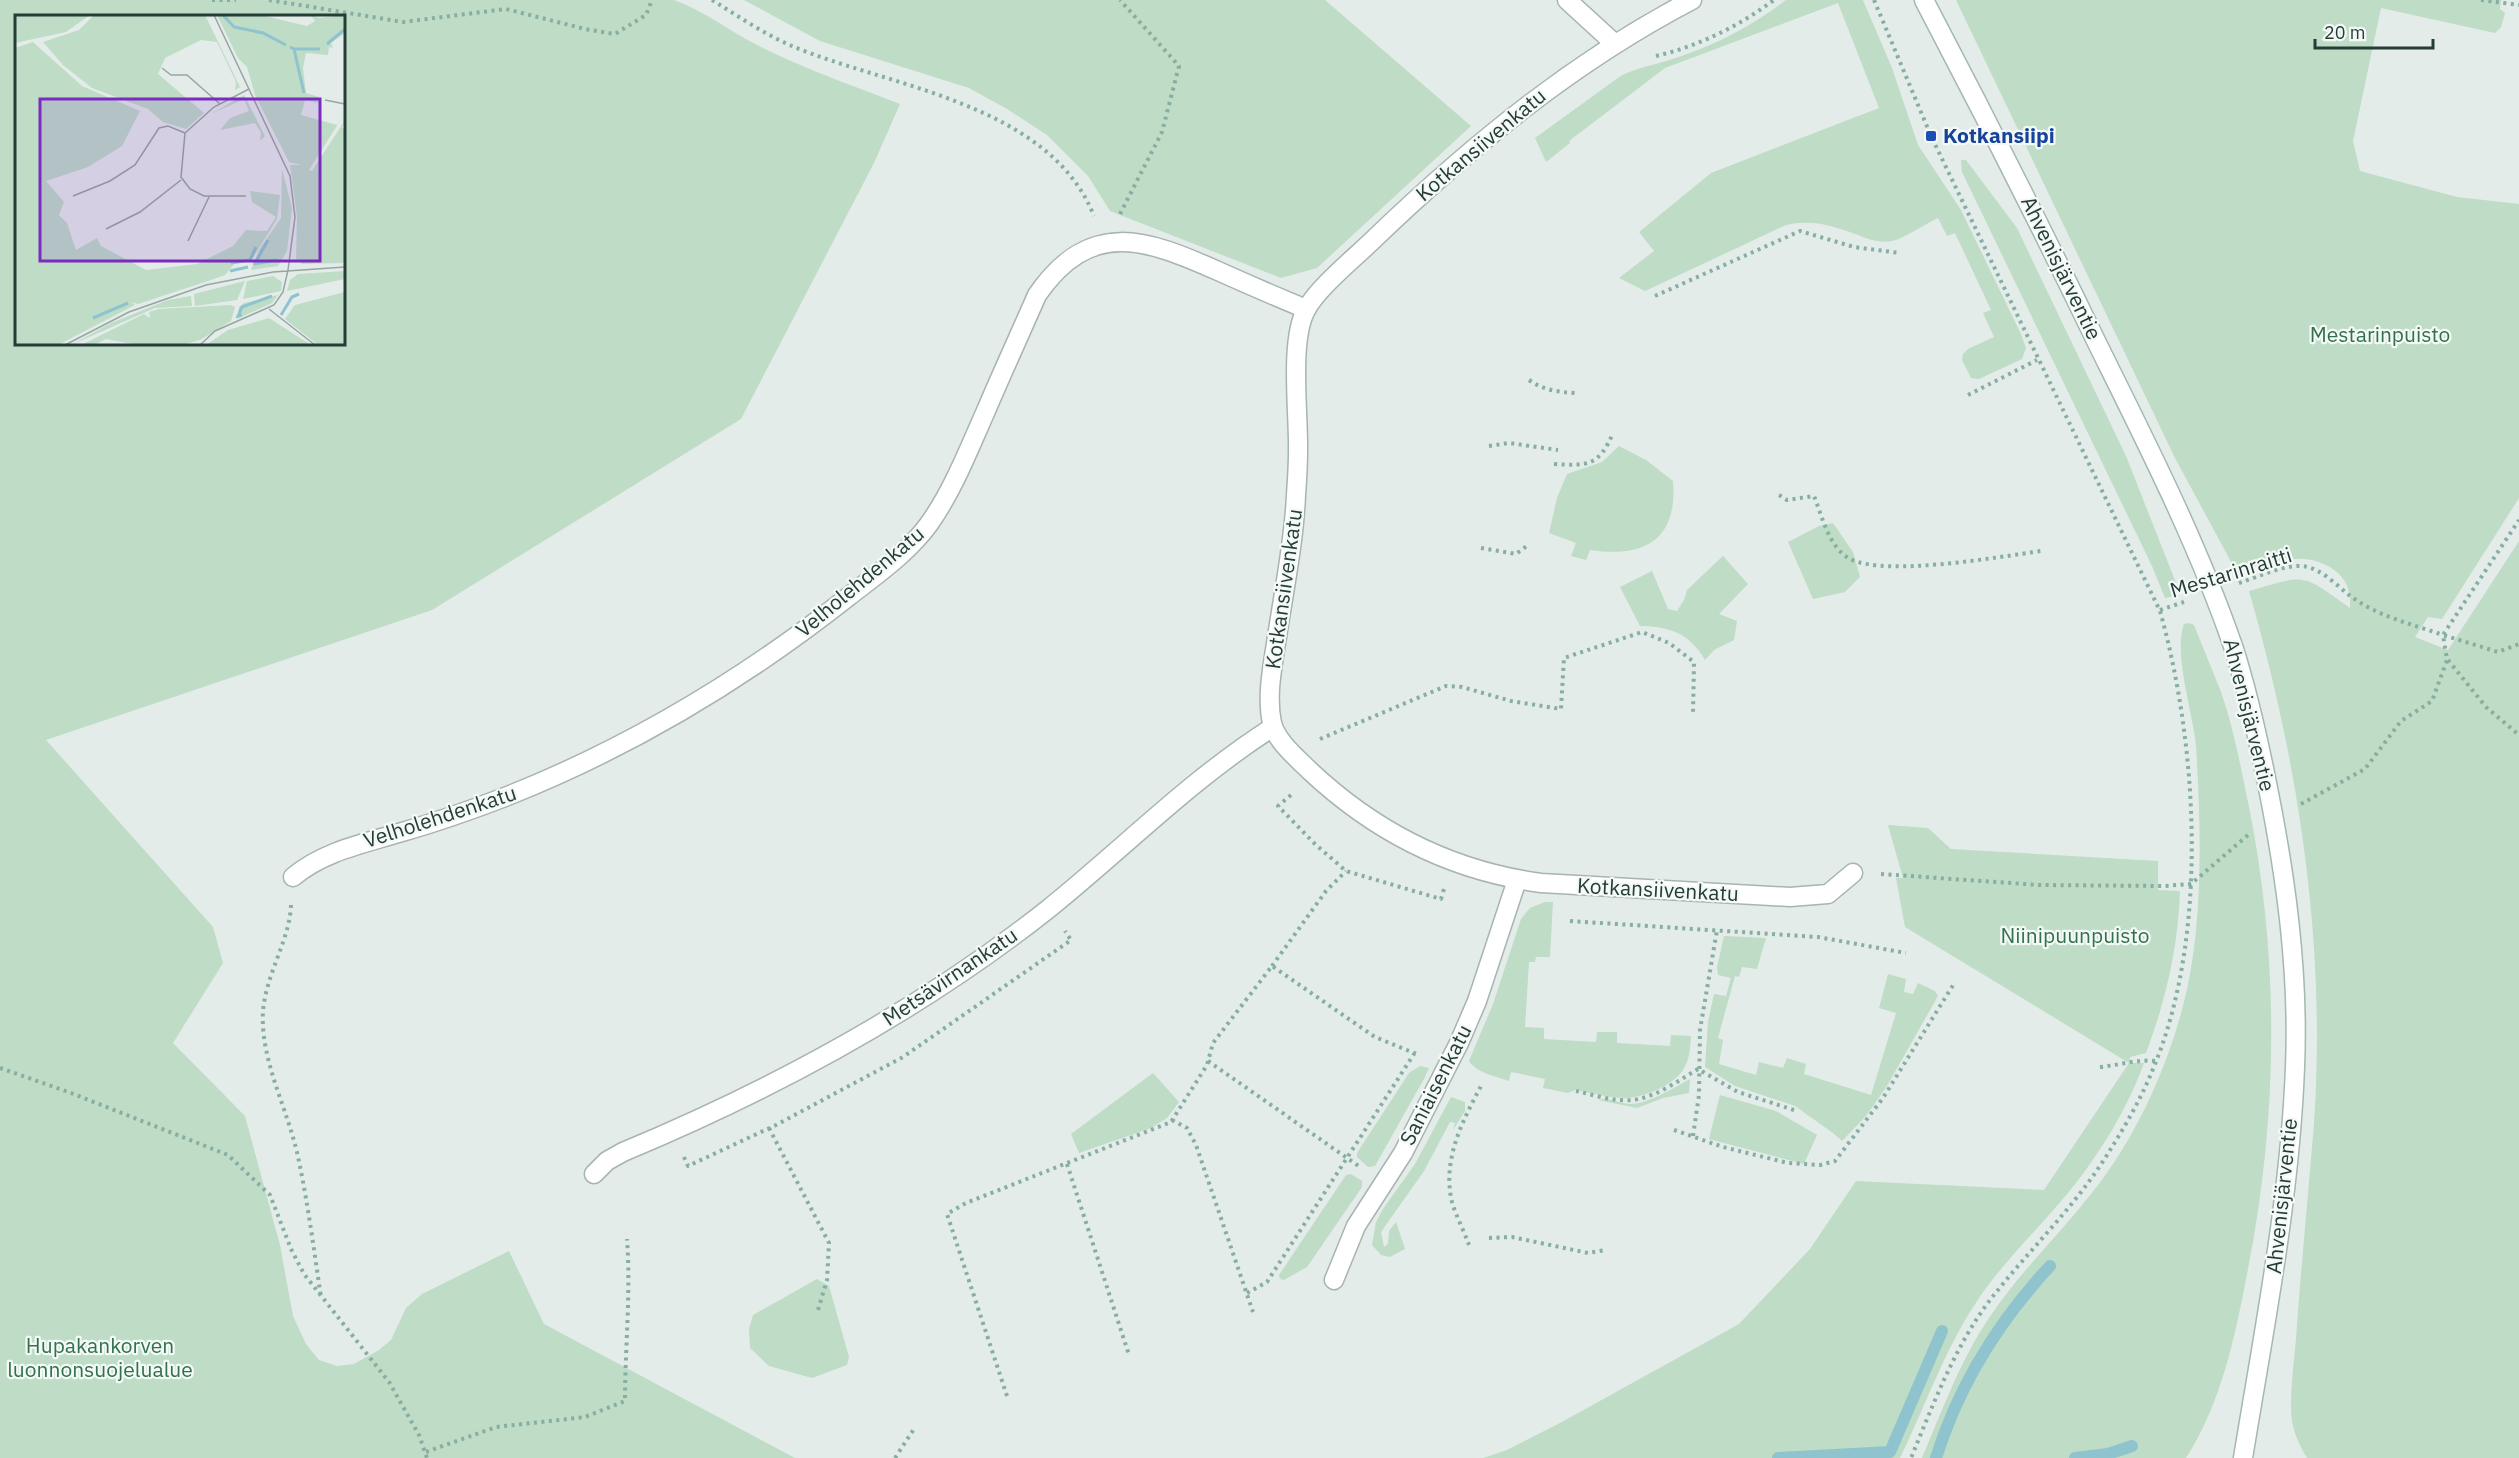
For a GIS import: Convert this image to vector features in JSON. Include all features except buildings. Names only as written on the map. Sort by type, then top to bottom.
[{"type":"street","points":[[1567,0],[1615,44]]},
{"type":"street","name":"Kotkansiivenkatu","points":[[1692,0],[1565,76],[1443,173],[1329,282],[1306,309],[1297,360],[1296,501],[1273,661],[1270,702],[1273,727],[1293,755],[1353,808],[1382,828],[1412,846],[1516,880],[1790,897],[1828,894],[1853,873]]},
{"type":"street","name":"Ahvenisjärventie","points":[[1924,0],[2083,313],[2164,483],[2213,592],[2247,693],[2274,818],[2289,915],[2295,1066],[2278,1247],[2243,1458]]},
{"type":"street","name":"Velholehdenkatu","points":[[293,877],[308,864],[329,854],[450,817],[560,775],[642,733],[730,682],[781,649],[826,614],[909,547],[927,526],[962,464],[1037,295],[1051,275],[1072,257],[1104,244],[1128,242],[1150,244],[1181,254],[1306,309]]},
{"type":"street","name":"Metsävirnankatu","points":[[594,1174],[607,1161],[623,1152],[756,1092],[817,1061],[896,1016],[1047,910],[1210,771],[1236,750],[1273,727]]},
{"type":"street","name":"Saniaisenkatu","points":[[1334,1280],[1356,1226],[1420,1122],[1449,1063],[1477,1001],[1516,880]]},
{"type":"path","points":[[212,0],[236,0]]},
{"type":"path","points":[[269,0],[403,22],[506,9],[585,29],[615,34],[646,15],[652,0]]},
{"type":"path","points":[[712,0],[772,37],[794,47],[986,114],[1033,142],[1063,168],[1077,184],[1092,212],[1104,244]]},
{"type":"path","points":[[1104,244],[1161,132],[1179,66],[1120,0]]},
{"type":"path","points":[[1651,57],[1706,40],[1759,11],[1774,0]]},
{"type":"path","points":[[1874,0],[1931,136],[2037,360],[2160,610],[2176,683],[2185,743],[2190,800],[2191,884],[2180,979],[2168,1028],[2143,1092],[2106,1157],[2051,1228],[1988,1302],[1957,1354],[1911,1458]]},
{"type":"path","points":[[2481,0],[2519,5]]},
{"type":"path","points":[[1655,296],[1800,231],[1854,247],[1900,253]]},
{"type":"path","points":[[1968,395],[2037,360]]},
{"type":"path","points":[[1528,380],[1538,387],[1575,393]]},
{"type":"path","points":[[1554,464],[1574,465],[1593,461],[1605,452],[1612,433]]},
{"type":"path","points":[[1489,446],[1509,443],[1558,450]]},
{"type":"path","points":[[1779,495],[1787,500],[1814,496],[1832,540],[1848,558],[1866,564],[1904,566],[2041,551]]},
{"type":"path","points":[[1853,873],[2039,885],[2164,886],[2191,884],[2236,844],[2274,818],[2365,769],[2401,721],[2432,701],[2447,660],[2443,635],[2519,520]]},
{"type":"path","points":[[1481,548],[1516,554],[1528,545]]},
{"type":"path","name":"Mestarinraitti","points":[[2160,610],[2291,567],[2310,567],[2352,597],[2378,612],[2498,652],[2519,644]]},
{"type":"path","points":[[1316,741],[1446,686],[1462,687],[1511,701],[1561,709],[1564,658],[1642,632],[1669,643],[1694,662],[1693,714]]},
{"type":"path","points":[[2447,660],[2486,706],[2519,735]]},
{"type":"path","points":[[1312,733],[1324,749]]},
{"type":"path","points":[[1315,775],[1278,806],[1315,844],[1346,871],[1441,899],[1454,861]]},
{"type":"path","points":[[1007,1396],[947,1214],[966,1203],[1153,1131],[1172,1120],[1208,1061],[1213,1043],[1326,891],[1346,871]]},
{"type":"path","points":[[293,877],[291,915],[272,969],[263,1010],[264,1044],[298,1156],[322,1298]]},
{"type":"path","points":[[1570,921],[1818,937],[1906,953]]},
{"type":"path","points":[[1693,1136],[1699,1095],[1700,1030],[1717,930]]},
{"type":"path","points":[[1272,966],[1375,1037],[1414,1054],[1449,1063]]},
{"type":"path","points":[[1674,1130],[1723,1147],[1788,1163],[1820,1165],[1835,1161],[1883,1098],[1955,982]]},
{"type":"path","points":[[1247,1293],[1267,1282],[1414,1054]]},
{"type":"path","points":[[2100,1067],[2137,1059],[2156,1061]]},
{"type":"path","points":[[1208,1061],[1383,1183]]},
{"type":"path","points":[[0,1068],[71,1093],[228,1155],[270,1195],[303,1274],[389,1382],[419,1435],[427,1458]]},
{"type":"path","points":[[1576,1091],[1634,1100],[1662,1090],[1698,1069]]},
{"type":"path","points":[[1698,1069],[1738,1092],[1794,1110]]},
{"type":"path","points":[[1469,1245],[1452,1203],[1448,1177],[1453,1149],[1464,1119],[1481,1086]]},
{"type":"path","points":[[1172,1120],[1187,1128],[1196,1145],[1253,1311]]},
{"type":"path","points":[[770,1128],[829,1243],[828,1274],[818,1310]]},
{"type":"path","points":[[1067,1164],[1129,1354]]},
{"type":"path","points":[[1489,1238],[1512,1237],[1588,1253],[1605,1250]]},
{"type":"path","points":[[426,1452],[496,1427],[585,1417],[625,1401],[625,1348],[630,1272],[627,1239]]},
{"type":"path","points":[[895,1458],[914,1429]]},
{"type":"green space","name":"Hupakankorven luonnonsuojelualue","points":[[0,0],[674,0],[695,9],[772,53],[900,104],[874,163],[741,419],[432,610],[46,740],[213,927],[223,963],[173,1043],[245,1116],[280,1245],[293,1316],[306,1344],[319,1360],[337,1366],[354,1364],[379,1350],[391,1340],[406,1308],[422,1294],[509,1251],[544,1324],[795,1458],[0,1458]]},
{"type":"green space","points":[[744,0],[1325,0],[1471,126],[1317,268],[1281,278],[1110,211],[1088,176],[1047,135],[969,88],[820,41]]},
{"type":"green space","points":[[1786,0],[1863,0],[1892,68],[1918,145],[1961,210],[2021,334],[2026,348],[2022,359],[1979,379],[1971,378],[1962,360],[1963,354],[1968,349],[1994,337],[1983,313],[1991,310],[1955,233],[1947,236],[1938,218],[1903,237],[1886,242],[1824,225],[1802,223],[1786,225],[1645,291],[1619,278],[1654,251],[1639,232],[1711,173],[1879,108],[1838,3],[1665,68],[1569,141],[1570,143],[1546,162],[1535,138],[1622,75],[1711,45],[1762,17]]},
{"type":"green space","name":"Mestarinpuisto","points":[[1956,0],[2501,0],[2500,9],[2505,13],[2501,27],[2495,33],[2381,8],[2353,141],[2360,171],[2457,197],[2519,204],[2519,498],[2442,619],[2428,617],[2415,637],[2448,650],[2519,541],[2519,1458],[2307,1458],[2294,1430],[2291,1392],[2316,1087],[2317,1015],[2314,943],[2297,801],[2284,730],[2249,591],[2282,582],[2303,580],[2322,588],[2350,608],[2349,590],[2339,574],[2316,561],[2290,559],[2236,571],[2175,458]]},
{"type":"green space","points":[[1961,160],[1966,160],[2017,228],[2126,456],[2178,588],[2174,596],[2165,598],[2152,566],[1962,172]]},
{"type":"green space","points":[[1619,446],[1646,460],[1673,481],[1670,518],[1663,531],[1641,548],[1609,552],[1590,550],[1586,560],[1571,556],[1576,543],[1549,533],[1557,498],[1567,474],[1602,462]]},
{"type":"green space","points":[[1833,523],[1853,552],[1860,577],[1845,592],[1813,599],[1788,542],[1819,526]]},
{"type":"green space","points":[[1723,556],[1748,584],[1719,614],[1737,621],[1734,640],[1714,650],[1705,660],[1693,644],[1678,633],[1651,626],[1640,626],[1620,587],[1652,571],[1668,609],[1677,611],[1687,590]]},
{"type":"green space","points":[[2184,624],[2194,625],[2221,692],[2237,749],[2259,865],[2270,982],[2271,1040],[2265,1157],[2247,1274],[2218,1393],[2186,1458],[1922,1458],[1960,1369],[1979,1334],[2013,1286],[2107,1173],[2147,1104],[2176,1031],[2190,975],[2198,910],[2200,843],[2196,746],[2181,651]]},
{"type":"green space","name":"Niinipuunpuisto","points":[[1888,825],[1928,828],[1951,849],[2158,861],[2158,890],[2180,891],[2179,912],[2170,974],[2146,1053],[2130,1057],[2129,1063],[1905,927],[1896,878],[1903,878]]},
{"type":"green space","points":[[1545,902],[1553,902],[1550,957],[1536,957],[1535,962],[1529,962],[1525,1027],[1544,1028],[1544,1039],[1596,1042],[1597,1032],[1617,1032],[1617,1043],[1670,1046],[1671,1035],[1691,1036],[1686,1064],[1680,1074],[1667,1085],[1651,1093],[1627,1098],[1575,1090],[1568,1093],[1543,1088],[1545,1079],[1511,1072],[1509,1081],[1492,1076],[1481,1071],[1469,1061],[1493,1004],[1521,919],[1530,908]]},
{"type":"green space","points":[[1724,936],[1766,938],[1757,969],[1742,967],[1739,977],[1735,976],[1718,1038],[1723,1040],[1719,1064],[1756,1075],[1759,1062],[1783,1068],[1787,1058],[1806,1064],[1804,1074],[1871,1095],[1896,1013],[1879,1008],[1888,974],[1906,979],[1904,992],[1913,994],[1918,983],[1935,991],[1938,996],[1887,1086],[1866,1116],[1842,1141],[1795,1106],[1735,1086],[1705,1067],[1708,1022],[1714,994],[1726,996],[1731,978],[1718,975],[1717,967]]},
{"type":"green space","points":[[2129,1063],[2144,1063],[2111,1131],[2091,1163],[2068,1193],[2011,1257],[1979,1298],[1946,1357],[1900,1458],[1483,1458],[1507,1450],[1560,1423],[1739,1324],[1810,1249],[1856,1181],[2044,1190]]},
{"type":"green space","points":[[1420,1066],[1429,1068],[1425,1077],[1375,1166],[1368,1167],[1357,1157],[1357,1153],[1409,1073]]},
{"type":"green space","points":[[1153,1073],[1179,1102],[1167,1118],[1151,1128],[1079,1153],[1071,1134]]},
{"type":"green space","points":[[1690,1079],[1689,1093],[1663,1098],[1637,1108],[1598,1100],[1606,1099],[1627,1104],[1638,1103]]},
{"type":"green space","points":[[1720,1095],[1776,1111],[1817,1135],[1804,1164],[1709,1139]]},
{"type":"green space","points":[[1451,1097],[1465,1102],[1465,1111],[1453,1130],[1455,1123],[1450,1122],[1424,1171],[1381,1232],[1384,1247],[1388,1244],[1389,1231],[1396,1222],[1405,1249],[1390,1257],[1381,1255],[1372,1245],[1376,1222],[1415,1164]]},
{"type":"green space","points":[[1351,1174],[1362,1181],[1362,1187],[1307,1267],[1284,1280],[1280,1279],[1279,1275],[1346,1175]]},
{"type":"green space","points":[[817,1279],[829,1286],[849,1357],[847,1365],[812,1378],[769,1366],[750,1348],[749,1329],[753,1315]]},
{"type":"waterway","points":[[1936,1458],[1956,1405],[1982,1355],[2013,1309],[2050,1266]]},
{"type":"waterway","points":[[1778,1458],[1890,1452],[1942,1331]]},
{"type":"waterway","points":[[2075,1458],[2108,1454],[2132,1446]]},
{"type":"place","name":"Kotkansiipi","points":[[1931,136]]}]
